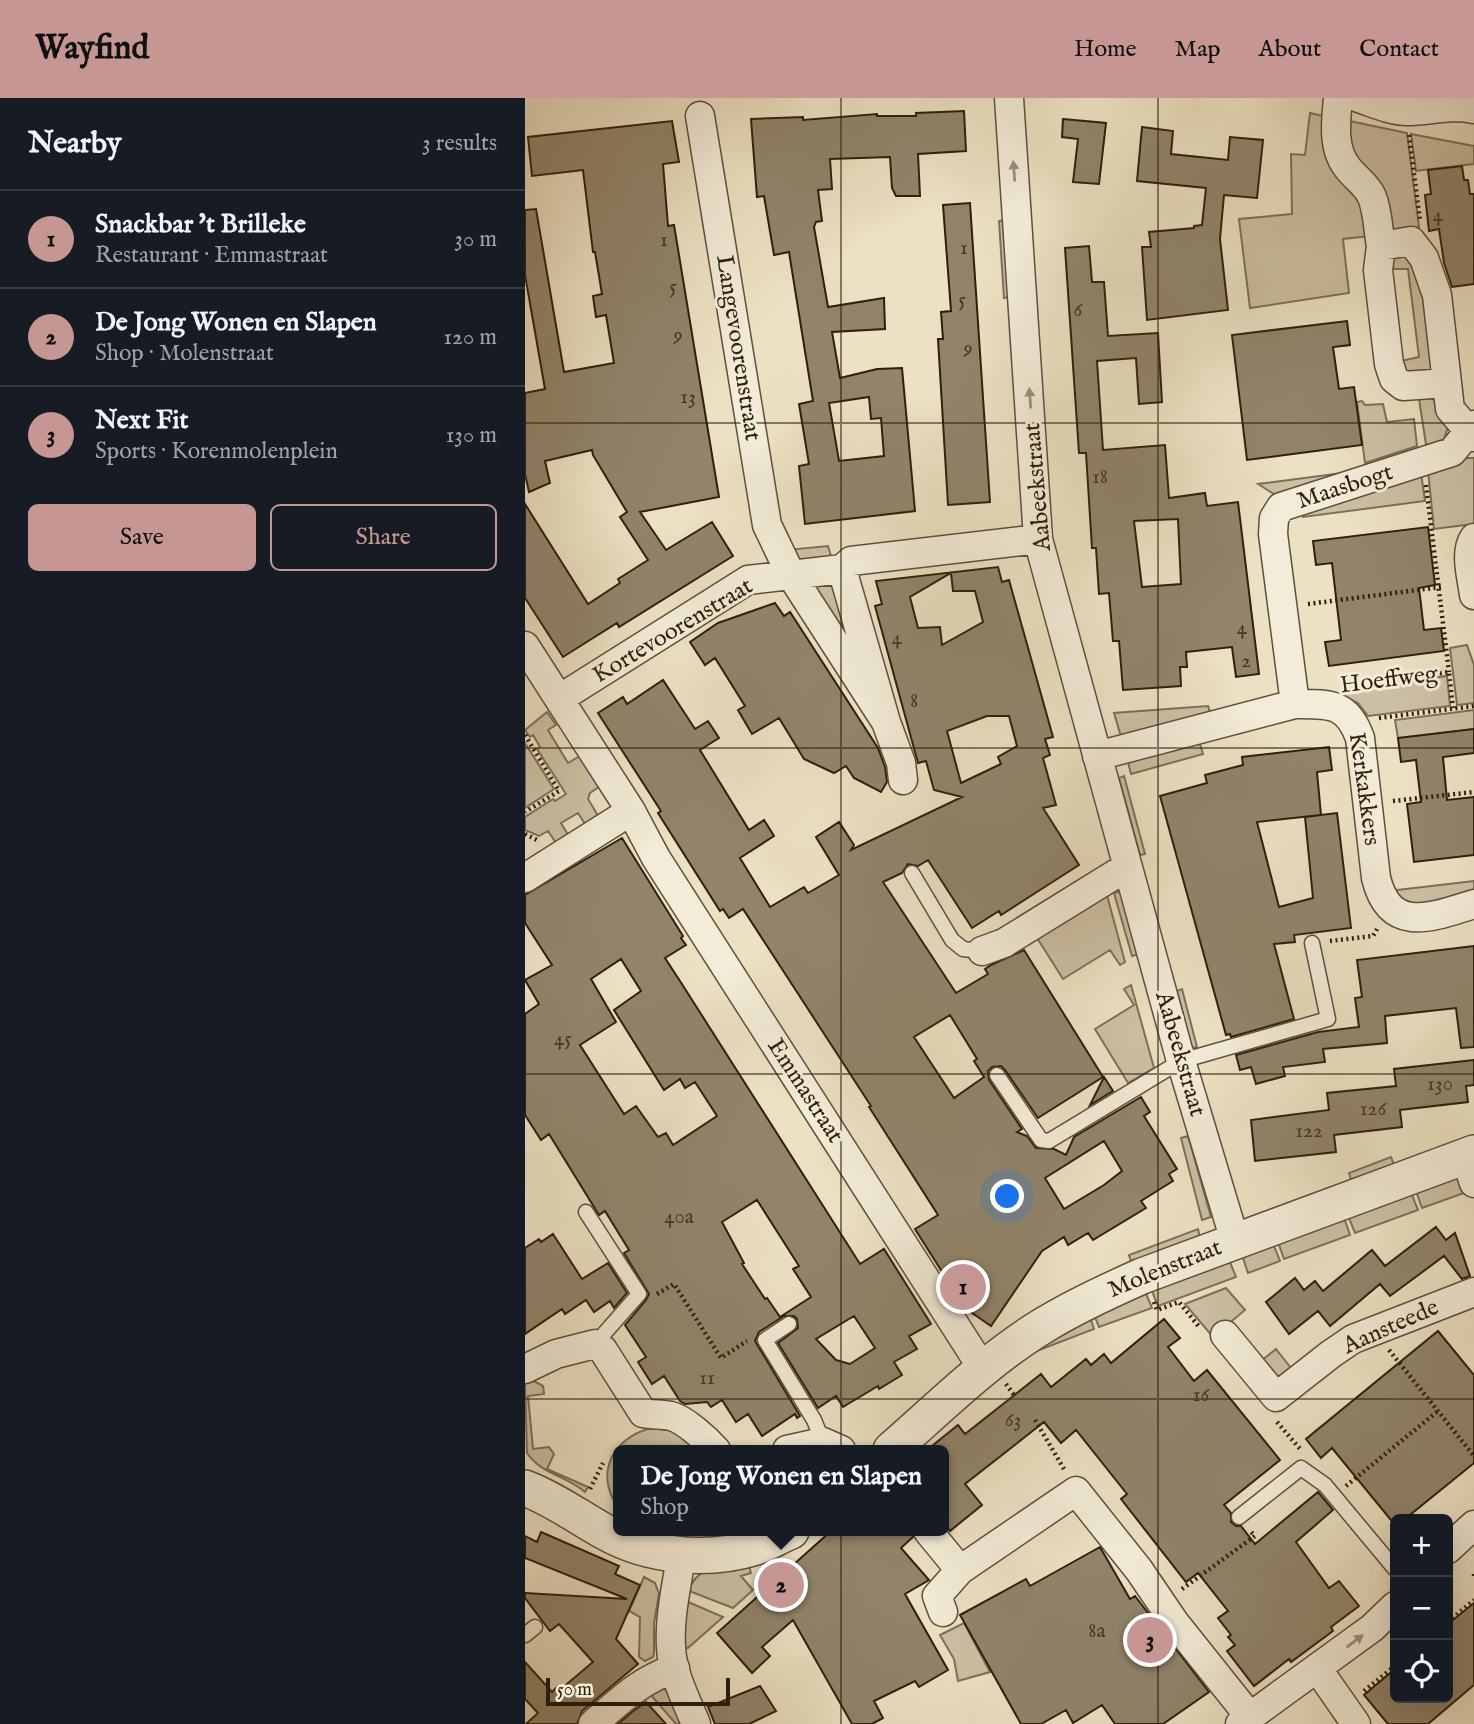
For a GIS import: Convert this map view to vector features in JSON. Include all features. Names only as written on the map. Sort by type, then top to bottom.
[{"type":"street","name":"Aabeekstraat","points":[[1009,98],[1038,539],[1181,1061],[1235,1241]]},
{"type":"street","points":[[1338,98],[1338,148],[1343,162],[1368,189],[1373,200],[1381,246],[1378,270],[1389,364],[1394,379],[1403,386],[1447,383]]},
{"type":"street","points":[[1383,103],[1474,109]]},
{"type":"street","name":"Langevoorenstraat","points":[[701,116],[767,525],[791,575]]},
{"type":"street","points":[[1381,246],[1411,241],[1424,258],[1437,295],[1450,409],[1473,431]]},
{"type":"street","name":"Maasbogt","points":[[1295,704],[1273,534],[1274,518],[1281,508],[1452,452],[1473,431]]},
{"type":"street","points":[[1473,590],[1469,557],[1470,544],[1474,538]]},
{"type":"street","name":"Kortevoorenstraat","points":[[559,699],[748,580],[842,569],[851,561],[1038,539]]},
{"type":"street","points":[[842,569],[886,722],[901,763],[903,780]]},
{"type":"street","points":[[791,575],[886,722]]},
{"type":"street","name":"Emmastraat","points":[[525,646],[631,811],[656,858],[982,1369]]},
{"type":"street","name":"Kerkakkers","points":[[1097,756],[1295,704],[1320,704],[1337,708],[1354,721],[1360,738],[1376,878],[1389,907]]},
{"type":"street","points":[[525,878],[631,811]]},
{"type":"street","points":[[982,951],[1004,943],[1127,867]]},
{"type":"street","points":[[1389,907],[1401,915],[1417,919],[1474,904]]},
{"type":"street","name":"Molenstraat","points":[[897,1445],[982,1369],[1041,1327],[1103,1293],[1235,1241],[1471,1164]]},
{"type":"street","name":"Aansteede","points":[[1276,1397],[1353,1339],[1474,1292]]},
{"type":"street","points":[[1225,1335],[1276,1397]]},
{"type":"street","points":[[525,1369],[556,1354],[595,1344],[603,1350],[643,1413],[674,1416],[712,1445]]},
{"type":"street","points":[[525,1488],[550,1497],[607,1534],[640,1547],[681,1556],[749,1548],[778,1536]]},
{"type":"street","points":[[943,1612],[937,1596],[960,1570],[1076,1491],[1139,1570],[1245,1721],[1372,1628],[1390,1611]]},
{"type":"street","points":[[1453,1544],[1474,1525]]},
{"type":"street","points":[[932,1536],[960,1570]]},
{"type":"street","points":[[681,1556],[671,1626],[671,1649],[675,1668],[696,1724]]},
{"type":"street","points":[[593,1724],[638,1685],[650,1677],[675,1668]]},
{"type":"street","points":[[1317,1668],[1356,1724]]},
{"type":"lane","points":[[912,873],[953,940],[964,949],[982,951]]},
{"type":"lane","points":[[997,1075],[1041,1140],[1049,1141],[1181,1061],[1328,1019],[1313,943]]},
{"type":"lane","points":[[586,1212],[639,1294],[595,1344]]},
{"type":"lane","points":[[789,1324],[765,1340],[831,1445]]},
{"type":"lane","points":[[1239,1517],[1301,1468],[1325,1485],[1390,1563]]},
{"type":"path","points":[[1383,103],[1422,229],[1411,241]]},
{"type":"path","points":[[1423,462],[1449,672]]},
{"type":"path","points":[[1282,608],[1439,587],[1473,590]]},
{"type":"path","name":"Hoeffweg","points":[[1345,686],[1449,672],[1453,708]]},
{"type":"path","name":"Hoeffweg","points":[[1354,721],[1474,706]]},
{"type":"path","points":[[525,735],[559,790],[525,813]]},
{"type":"path","points":[[1368,804],[1474,792]]},
{"type":"path","points":[[1313,943],[1373,936],[1389,907]]},
{"type":"path","points":[[1142,1276],[1157,1310],[1179,1302],[1213,1343],[1225,1335]]},
{"type":"path","points":[[639,1294],[657,1295],[674,1284],[722,1358],[755,1335],[765,1340]]},
{"type":"path","points":[[1373,1330],[1474,1456]]},
{"type":"path","points":[[1276,1397],[1265,1407],[1302,1452],[1301,1468]]},
{"type":"path","points":[[1334,1496],[1438,1411]]},
{"type":"path","points":[[1035,1420],[1076,1491]]},
{"type":"path","points":[[1161,1604],[1255,1536],[1239,1517]]},
{"type":"path","points":[[1453,1618],[1474,1600]]},
{"type":"shaded area","points":[[1310,113],[1328,117],[1358,189],[1371,236],[1343,239],[1349,293],[1250,308],[1239,219],[1292,214],[1291,154],[1305,155]]},
{"type":"shaded area","points":[[1345,120],[1407,133],[1419,227],[1387,233],[1356,164]]},
{"type":"shaded area","points":[[1411,134],[1474,146],[1474,164],[1416,171]]},
{"type":"shaded area","points":[[1005,220],[1010,297],[1004,298],[999,221]]},
{"type":"shaded area","points":[[1405,253],[1418,262],[1436,369],[1405,375],[1401,361],[1419,357],[1408,269],[1390,269],[1394,258]]},
{"type":"shaded area","points":[[1430,398],[1437,401],[1448,427],[1443,442],[1427,451],[1419,399]]},
{"type":"shaded area","points":[[1362,401],[1365,405],[1383,404],[1387,422],[1414,419],[1417,446],[1365,463],[1357,402]]},
{"type":"shaded area","points":[[1474,458],[1474,524],[1434,529],[1428,471]]},
{"type":"shaded area","points":[[1350,472],[1280,498],[1258,484]]},
{"type":"shaded area","points":[[1421,473],[1425,501],[1303,517],[1302,511]]},
{"type":"shaded area","points":[[828,546],[833,563],[797,567],[786,550]]},
{"type":"shaded area","points":[[838,581],[848,647],[808,585]]},
{"type":"shaded area","points":[[1467,645],[1474,665],[1474,703],[1457,705],[1450,648]]},
{"type":"shaded area","points":[[1447,676],[1450,706],[1368,716],[1358,703],[1342,695],[1341,690]]},
{"type":"shaded area","points":[[1208,706],[1211,715],[1122,740],[1114,713]]},
{"type":"shaded area","points":[[1474,710],[1474,729],[1398,738],[1395,720]]},
{"type":"shaded area","points":[[547,712],[556,725],[548,730],[568,763],[583,754],[602,785],[590,793],[588,799],[600,819],[587,827],[578,813],[561,823],[570,838],[558,846],[548,831],[539,836],[525,830],[525,817],[566,794],[537,749],[540,747],[533,735],[530,737],[525,730]]},
{"type":"shaded area","points":[[1198,738],[1203,754],[1131,774],[1127,758]]},
{"type":"shaded area","points":[[525,743],[554,789],[525,808]]},
{"type":"shaded area","points":[[1124,776],[1145,854],[1140,855],[1119,778]]},
{"type":"shaded area","points":[[1474,881],[1474,894],[1417,910],[1389,891]]},
{"type":"shaded area","points":[[1105,888],[1125,962],[1120,965],[1110,950],[1063,979],[1034,933]]},
{"type":"shaded area","points":[[1122,891],[1139,954],[1132,956],[1114,893]]},
{"type":"shaded area","points":[[1131,985],[1154,1068],[1128,1083],[1095,1029],[1134,1005],[1124,989]]},
{"type":"shaded area","points":[[1182,989],[1197,1047],[1192,1048],[1177,991]]},
{"type":"shaded area","points":[[1188,1136],[1211,1217],[1202,1220],[1181,1138]]},
{"type":"shaded area","points":[[1391,1157],[1395,1168],[1352,1183],[1349,1173]]},
{"type":"shaded area","points":[[1460,1172],[1467,1192],[1422,1208],[1415,1188]]},
{"type":"shaded area","points":[[1410,1190],[1418,1210],[1355,1233],[1347,1213]]},
{"type":"shaded area","points":[[1343,1215],[1350,1235],[1284,1259],[1277,1239]]},
{"type":"shaded area","points":[[1198,1229],[1200,1238],[1132,1264],[1129,1255]]},
{"type":"shaded area","points":[[1272,1241],[1280,1261],[1248,1273],[1241,1252]]},
{"type":"shaded area","points":[[1228,1257],[1236,1277],[1158,1306],[1150,1286]]},
{"type":"shaded area","points":[[1226,1288],[1245,1310],[1213,1337],[1185,1304]]},
{"type":"shaded area","points":[[1144,1289],[1152,1308],[1099,1327],[1093,1312]]},
{"type":"shaded area","points":[[1089,1314],[1094,1329],[1034,1352]]},
{"type":"shaded area","points":[[1276,1349],[1294,1372],[1286,1377],[1276,1378],[1261,1361]]},
{"type":"shaded area","points":[[532,1380],[543,1386],[544,1394],[528,1396],[533,1449],[549,1447],[554,1454],[547,1469],[588,1487],[585,1492],[539,1466],[527,1453],[525,1382]]},
{"type":"shaded area","points":[[651,1428],[676,1431],[693,1445],[621,1445]]},
{"type":"shaded area","points":[[613,1455],[613,1498],[608,1482]]},
{"type":"shaded area","points":[[748,1563],[751,1573],[741,1576],[753,1590],[733,1608],[689,1591],[693,1582],[705,1571]]},
{"type":"shaded area","points":[[644,1577],[655,1583],[659,1594],[654,1623],[654,1653],[653,1657],[645,1661],[639,1657],[640,1617],[629,1611]]},
{"type":"shaded area","points":[[686,1601],[723,1617],[688,1648],[680,1647]]},
{"type":"shaded area","points":[[964,1623],[990,1672],[958,1681],[954,1659],[940,1635]]},
{"type":"shaded area","points":[[668,1685],[682,1724],[676,1724],[649,1693]]},
{"type":"building","points":[[964,111],[966,151],[918,154],[920,196],[896,196],[892,188],[890,157],[830,159],[832,189],[818,190],[822,221],[816,222],[814,227],[828,307],[884,298],[885,329],[832,332],[840,378],[877,369],[902,368],[915,511],[805,524],[799,466],[809,464],[799,404],[813,401],[789,252],[774,255],[764,196],[757,197],[751,119],[803,117],[803,120],[877,114],[916,116],[916,113]],"holes":[[[869,397],[871,419],[881,418],[884,456],[839,461],[829,403]]]},
{"type":"building","points":[[1063,119],[1106,123],[1099,184],[1073,182],[1078,139],[1062,137]]},
{"type":"building","points":[[672,121],[679,162],[663,164],[668,226],[674,225],[719,497],[640,512],[666,550],[712,522],[733,556],[619,627],[617,623],[563,657],[525,598],[525,504],[588,604],[620,583],[618,579],[648,560],[620,517],[627,512],[592,450],[545,461],[550,483],[529,492],[525,474],[525,393],[545,389],[525,275],[525,210],[536,209],[564,372],[614,363],[606,315],[596,317],[593,296],[602,294],[593,252],[583,170],[532,176],[528,137]]},
{"type":"building","points":[[1142,127],[1173,131],[1171,154],[1228,160],[1230,137],[1263,140],[1257,198],[1224,195],[1220,239],[1228,310],[1147,320],[1142,247],[1151,247],[1149,232],[1202,225],[1206,188],[1137,181]]},
{"type":"building","points":[[1462,166],[1470,194],[1474,194],[1474,284],[1452,287],[1444,263],[1439,229],[1429,231],[1425,195],[1431,194],[1428,170]]},
{"type":"building","points":[[970,203],[990,502],[948,505],[938,339],[943,339],[941,312],[951,311],[943,205]]},
{"type":"building","points":[[1089,246],[1092,282],[1104,282],[1108,336],[1158,333],[1162,402],[1139,404],[1136,358],[1097,361],[1103,450],[1165,445],[1169,498],[1205,493],[1207,506],[1238,502],[1259,674],[1236,677],[1232,647],[1186,652],[1187,667],[1180,667],[1181,686],[1123,690],[1119,641],[1113,641],[1109,593],[1099,594],[1096,548],[1092,548],[1086,453],[1079,453],[1065,248]],"holes":[[[1178,519],[1181,584],[1142,587],[1134,521]]]},
{"type":"building","points":[[1347,321],[1350,345],[1333,347],[1339,389],[1354,387],[1362,445],[1247,460],[1232,335]]},
{"type":"building","points":[[1428,527],[1435,585],[1419,588],[1424,630],[1441,628],[1444,651],[1329,666],[1325,642],[1341,640],[1332,563],[1316,565],[1313,541]]},
{"type":"building","points":[[998,567],[1002,582],[1009,580],[1053,737],[1045,739],[1050,755],[1043,758],[1056,805],[1043,808],[1079,865],[1001,915],[999,911],[972,928],[928,860],[918,866],[908,864],[902,873],[883,882],[956,993],[988,974],[985,969],[991,965],[1024,950],[1103,1077],[1038,1118],[1005,1070],[1001,1066],[992,1067],[988,1071],[989,1080],[1022,1129],[1017,1132],[1027,1136],[1036,1148],[1054,1149],[1066,1155],[1074,1137],[1141,1097],[1150,1112],[1144,1116],[1177,1169],[1169,1174],[1173,1181],[1141,1201],[1146,1208],[1093,1240],[1088,1233],[1068,1245],[1064,1237],[1042,1251],[991,1326],[965,1308],[915,1229],[938,1215],[869,1107],[871,1106],[743,909],[729,918],[723,909],[720,911],[658,813],[661,811],[598,713],[623,697],[627,704],[663,680],[695,729],[708,721],[719,738],[700,750],[749,830],[764,820],[774,836],[740,858],[770,907],[804,887],[808,893],[839,875],[816,837],[839,822],[854,845],[851,850],[962,797],[934,790],[926,761],[918,763],[875,606],[882,604],[876,581]],"holes":[[[951,573],[953,591],[975,591],[983,622],[942,645],[940,627],[918,628],[910,597]],[[987,716],[1009,716],[1017,746],[998,757],[1001,764],[961,783],[947,731]],[[950,1015],[977,1059],[974,1061],[984,1077],[954,1098],[914,1037]],[[1104,1141],[1122,1171],[1064,1209],[1045,1178]]]},
{"type":"building","points":[[775,603],[784,616],[790,612],[878,748],[887,782],[881,792],[854,778],[846,766],[834,773],[804,759],[779,718],[752,734],[738,710],[745,706],[715,658],[705,665],[690,642],[718,623]]},
{"type":"building","points":[[1474,729],[1474,753],[1443,757],[1447,800],[1474,797],[1474,855],[1414,862],[1407,804],[1421,802],[1416,760],[1401,762],[1398,738]]},
{"type":"building","points":[[1329,747],[1332,770],[1317,772],[1321,815],[1337,813],[1351,928],[1294,935],[1295,942],[1274,944],[1294,1019],[1231,1037],[1230,1034],[1226,1035],[1160,796],[1207,783],[1205,775],[1243,765],[1242,757]],"holes":[[[1321,815],[1305,817],[1313,898],[1279,907],[1257,822]]]},
{"type":"building","points":[[622,838],[683,936],[681,938],[686,945],[665,958],[860,1264],[884,1249],[931,1324],[909,1336],[917,1349],[894,1362],[902,1375],[843,1407],[836,1396],[818,1408],[778,1343],[798,1328],[794,1316],[784,1316],[759,1332],[755,1341],[800,1416],[797,1418],[795,1414],[762,1436],[748,1414],[736,1422],[722,1400],[711,1407],[707,1402],[685,1404],[680,1401],[664,1376],[652,1384],[638,1362],[646,1357],[625,1325],[649,1294],[624,1253],[629,1250],[605,1211],[599,1215],[549,1134],[541,1140],[525,1115],[525,1014],[539,1004],[525,980],[552,965],[525,923],[525,895]],"holes":[[[621,959],[641,991],[614,1010],[664,1090],[680,1079],[685,1088],[695,1082],[717,1116],[673,1145],[666,1133],[658,1137],[636,1106],[624,1114],[580,1045],[616,1022],[591,979]],[[757,1200],[799,1266],[793,1269],[811,1297],[780,1317],[742,1264],[744,1263],[722,1222]],[[854,1316],[875,1348],[850,1364],[836,1360],[816,1339]]]},
{"type":"building","points":[[1474,946],[1474,1047],[1461,1048],[1456,1008],[1385,1016],[1387,1043],[1323,1049],[1325,1062],[1283,1067],[1285,1076],[1256,1084],[1251,1067],[1240,1070],[1236,1055],[1318,1032],[1359,1027],[1355,998],[1362,997],[1357,960]]},
{"type":"building","points":[[1474,1060],[1474,1085],[1466,1086],[1468,1102],[1400,1110],[1402,1127],[1334,1135],[1336,1152],[1255,1161],[1251,1120],[1329,1110],[1327,1093],[1396,1086],[1394,1069]]},
{"type":"building","points":[[1104,1077],[1113,1091],[1090,1105]]},
{"type":"building","points":[[1436,1227],[1446,1240],[1455,1233],[1470,1276],[1462,1279],[1444,1256],[1390,1296],[1380,1284],[1330,1326],[1318,1311],[1289,1334],[1266,1302],[1295,1278],[1304,1290],[1315,1281],[1323,1291],[1372,1250],[1385,1266]]},
{"type":"building","points":[[553,1234],[582,1279],[608,1263],[627,1293],[614,1308],[610,1301],[594,1312],[586,1300],[565,1314],[562,1309],[525,1334],[525,1248]]},
{"type":"building","points":[[1164,1319],[1180,1338],[1168,1347],[1194,1381],[1207,1370],[1280,1460],[1224,1505],[1231,1513],[1231,1522],[1241,1526],[1255,1544],[1318,1492],[1333,1510],[1296,1542],[1329,1588],[1339,1581],[1359,1606],[1331,1627],[1333,1631],[1291,1662],[1289,1659],[1254,1686],[1227,1651],[1235,1645],[1218,1618],[1228,1611],[1198,1573],[1186,1582],[1121,1499],[1127,1494],[1076,1430],[1061,1443],[1044,1422],[965,1484],[982,1505],[949,1530],[949,1445],[933,1445],[958,1425],[965,1434],[1041,1374],[1051,1387],[1086,1359],[1091,1365],[1104,1354],[1111,1363]]},
{"type":"building","points":[[1438,1331],[1474,1375],[1474,1463],[1411,1514],[1390,1514],[1390,1519],[1332,1448],[1321,1458],[1306,1439]]},
{"type":"building","points":[[541,1532],[619,1566],[615,1574],[640,1585],[616,1639],[638,1664],[582,1711],[577,1724],[526,1724],[538,1713],[525,1699],[525,1662],[552,1692],[558,1686],[561,1689],[593,1662],[559,1624],[550,1631],[525,1598],[525,1593],[627,1599],[525,1558],[525,1536],[537,1542]]},
{"type":"building","points":[[825,1536],[913,1536],[901,1548],[929,1580],[905,1594],[948,1670],[919,1687],[915,1681],[874,1701],[883,1718],[872,1724],[852,1724],[793,1620],[762,1647],[770,1656],[752,1673],[717,1633]]},
{"type":"building","points":[[1100,1547],[1130,1599],[1135,1596],[1209,1692],[1163,1724],[1115,1724],[1102,1705],[1073,1723],[1066,1710],[1041,1724],[1021,1724],[960,1615],[1026,1579],[1030,1586]]},
{"type":"building","points":[[1474,1603],[1474,1685],[1453,1703],[1453,1640],[1453,1620]]},
{"type":"building","points":[[1390,1673],[1390,1703],[1453,1703],[1428,1724],[1388,1724],[1364,1695]]},
{"type":"building","points":[[760,1686],[776,1711],[749,1724],[715,1724],[708,1707]]},
{"type":"building","points":[[646,1702],[666,1724],[618,1724],[632,1712]]},
{"type":"place","name":"Snackbar 't Brilleke","points":[[963,1287]]},
{"type":"place","name":"De Jong Wonen en Slapen","points":[[781,1585]]},
{"type":"place","name":"Next Fit","points":[[1150,1640]]}]
